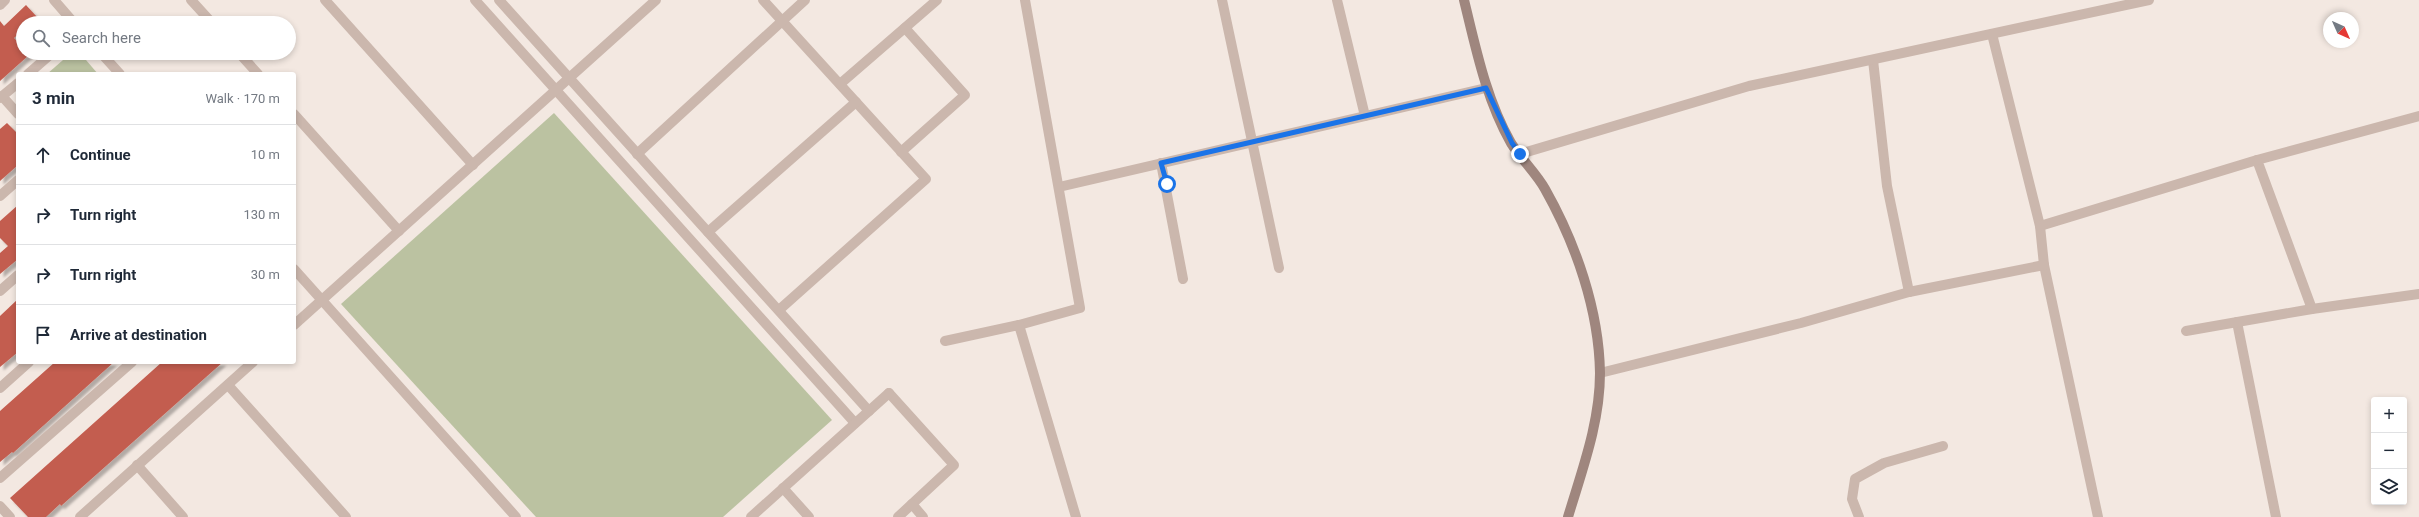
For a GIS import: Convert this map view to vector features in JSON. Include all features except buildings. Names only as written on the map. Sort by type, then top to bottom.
[{"type":"street","points":[[0,5],[6,0]]},
{"type":"street","points":[[54,0],[68,16]]},
{"type":"street","points":[[191,0],[206,16]]},
{"type":"street","points":[[325,0],[473,165]]},
{"type":"street","points":[[475,0],[855,423]]},
{"type":"street","points":[[499,0],[869,411]]},
{"type":"street","points":[[296,323],[656,0]]},
{"type":"street","points":[[763,0],[926,179],[778,310]]},
{"type":"street","points":[[637,154],[806,0]]},
{"type":"street","points":[[840,84],[937,0]]},
{"type":"street","points":[[945,341],[1019,325],[1080,308],[1025,0]]},
{"type":"street","points":[[1222,0],[1279,268]]},
{"type":"street","points":[[1337,0],[1365,116]]},
{"type":"street","points":[[1464,0],[1486,88],[1512,143],[1545,188],[1573,246],[1595,322],[1600,373],[1594,429],[1568,517]]},
{"type":"street","points":[[1520,154],[1749,86],[2149,0]]},
{"type":"street","points":[[901,152],[965,95],[905,28]]},
{"type":"street","points":[[1992,34],[2040,226],[2044,265],[2098,517]]},
{"type":"street","points":[[30,72],[44,60]]},
{"type":"street","points":[[107,60],[118,72]]},
{"type":"street","points":[[245,60],[256,72]]},
{"type":"street","points":[[1873,60],[1887,186],[1909,292]]},
{"type":"street","points":[[16,85],[1,97],[16,112]]},
{"type":"street","points":[[1059,187],[1486,88]]},
{"type":"street","points":[[708,232],[856,102]]},
{"type":"street","points":[[296,116],[399,230]]},
{"type":"street","points":[[2040,226],[2257,160],[2419,116]]},
{"type":"street","points":[[2257,160],[2312,308]]},
{"type":"street","points":[[1161,163],[1183,279]]},
{"type":"street","points":[[0,196],[16,182]]},
{"type":"street","points":[[1600,373],[1801,323],[1909,292],[2044,265]]},
{"type":"street","points":[[296,271],[516,517]]},
{"type":"street","points":[[0,291],[16,277]]},
{"type":"street","points":[[2186,331],[2312,308],[2419,294]]},
{"type":"street","points":[[2237,322],[2276,517]]},
{"type":"street","points":[[1019,325],[1076,517]]},
{"type":"street","points":[[0,388],[27,364]]},
{"type":"street","points":[[0,478],[130,364]]},
{"type":"street","points":[[80,517],[251,364]]},
{"type":"street","points":[[228,385],[346,517]]},
{"type":"street","points":[[751,517],[889,393],[954,465],[898,517]]},
{"type":"street","points":[[1859,517],[1852,499],[1854,479],[1884,463],[1943,446]]},
{"type":"street","points":[[137,465],[183,517]]},
{"type":"street","points":[[783,488],[809,517]]},
{"type":"street","points":[[912,504],[923,517]]},
{"type":"street","points":[[0,506],[10,517]]},
{"type":"green space","points":[[63,60],[86,60],[96,72],[49,72]]},
{"type":"green space","points":[[554,113],[832,420],[723,517],[536,517],[341,304]]},
{"type":"route","points":[[1167,184],[1161,163],[1486,88],[1512,143],[1520,154]]}]
